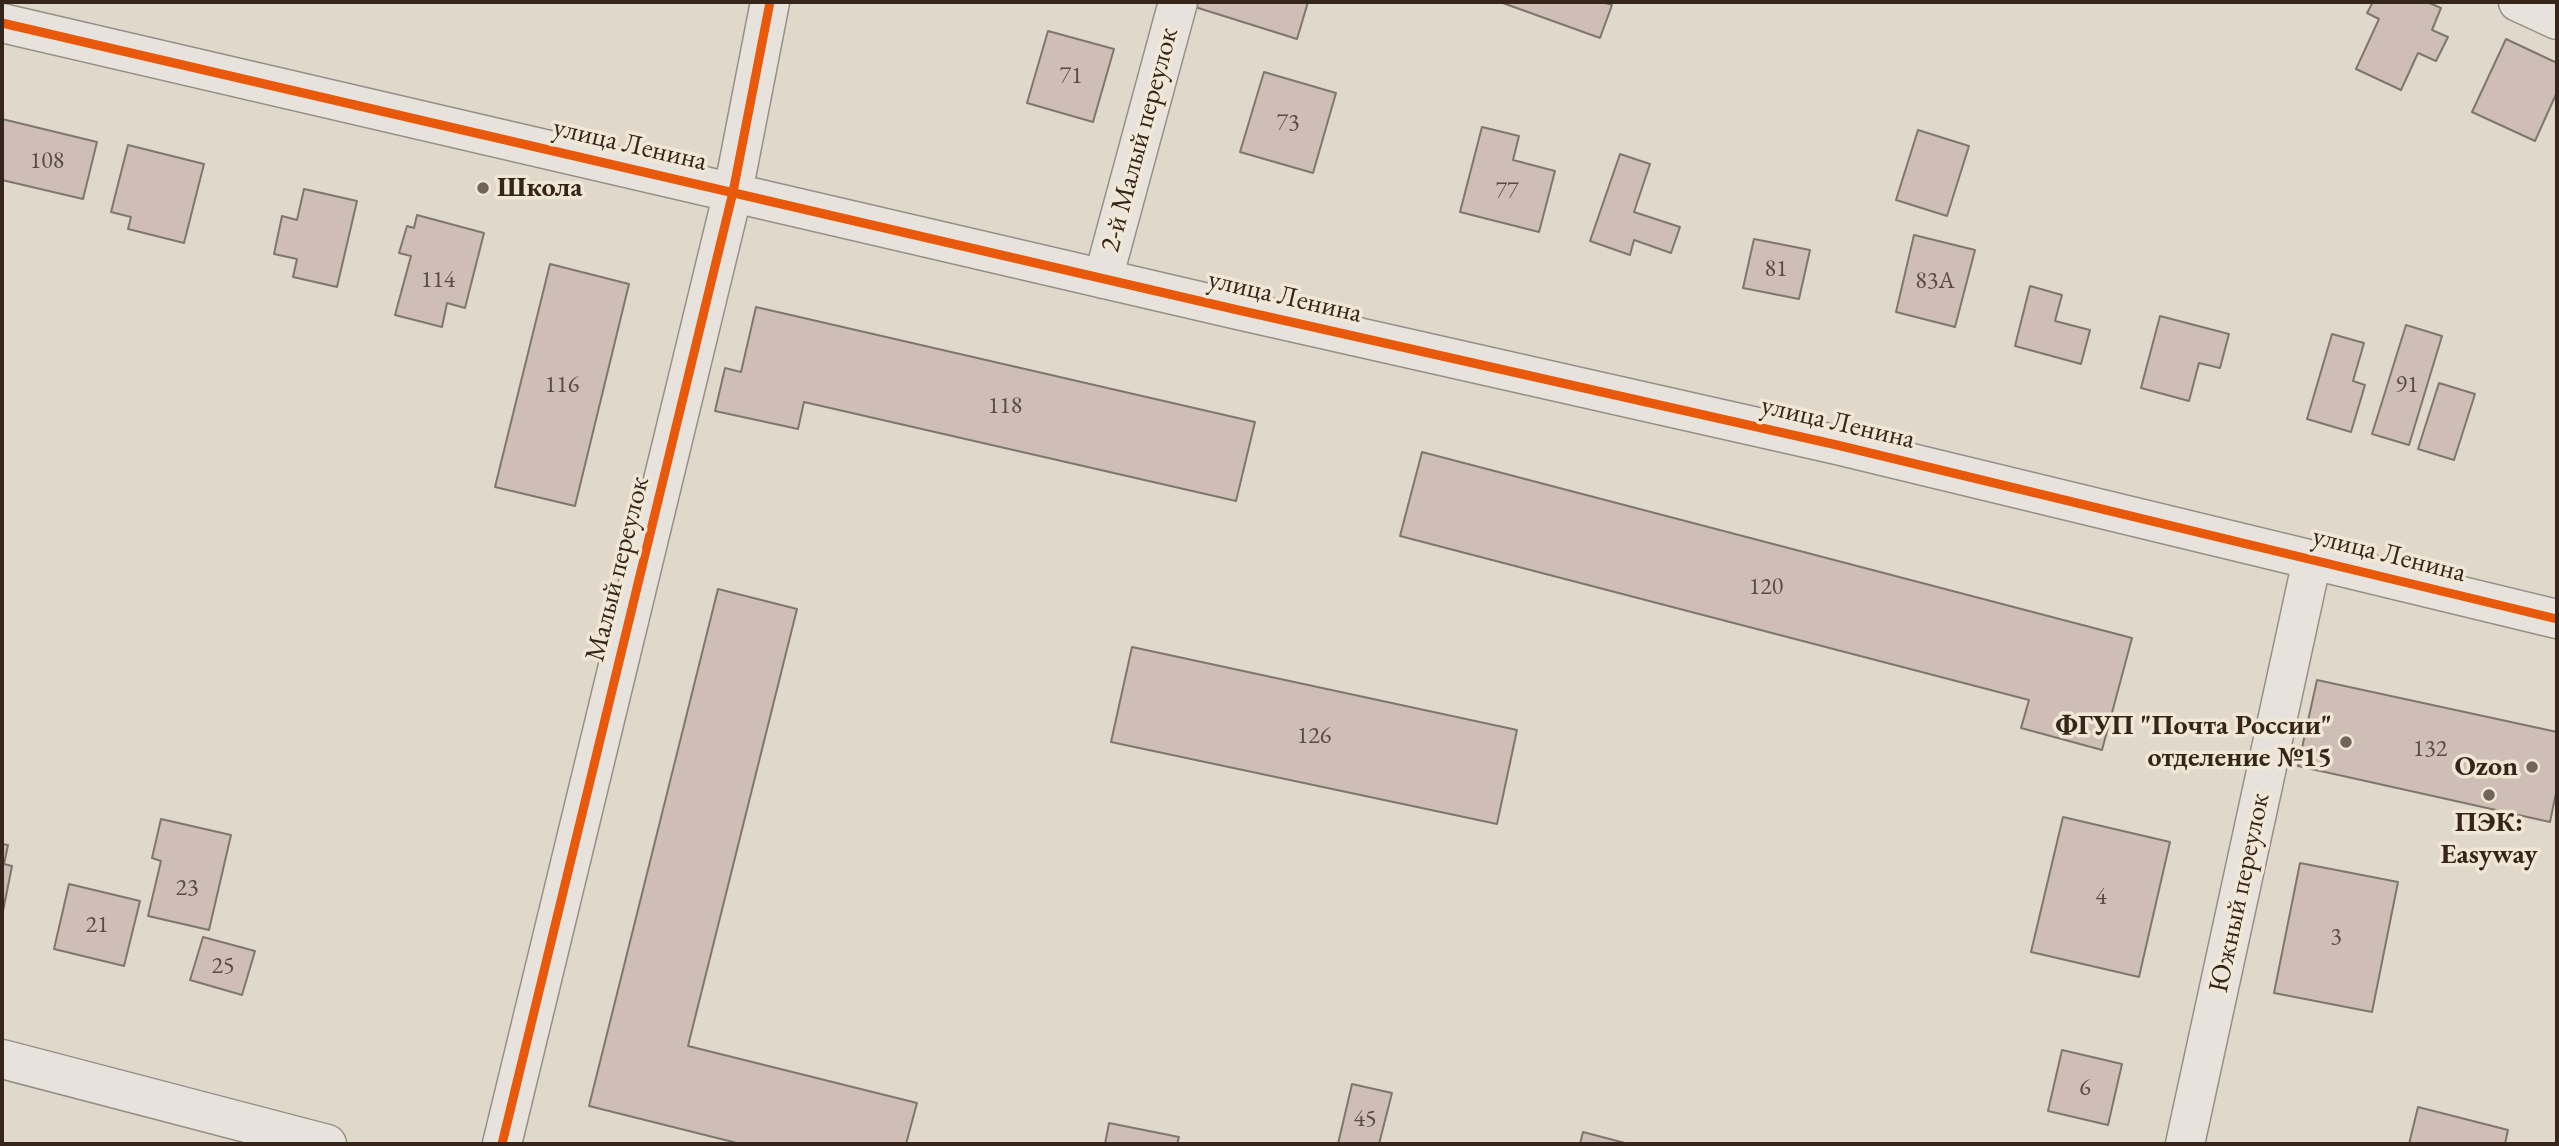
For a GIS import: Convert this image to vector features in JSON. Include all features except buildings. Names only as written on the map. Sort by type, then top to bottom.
[{"type":"street","name":"Малый переулок","points":[[502,1144],[733,192],[770,2]]},
{"type":"street","name":"2-й Малый переулок","points":[[1103,279],[1178,2]]},
{"type":"street","points":[[2518,2],[2557,20]]},
{"type":"street","name":"улица Ленина","points":[[2,23],[1103,279],[1838,446],[2557,619]]},
{"type":"street","name":"Южный переулок","points":[[2185,1144],[2312,560]]},
{"type":"street","points":[[2,1059],[327,1144]]},
{"type":"cycle path","points":[[502,1144],[733,192],[770,2]]},
{"type":"cycle path","points":[[2,23],[1238,310],[1837,445],[2557,619]]},
{"type":"place","name":"Школа","points":[[483,188]]},
{"type":"place","name":"ФГУП \"Почта России\" отделение №15","points":[[2346,742]]},
{"type":"place","name":"Ozon","points":[[2532,767]]},
{"type":"place","name":"ПЭК: Easyway","points":[[2489,795]]}]
